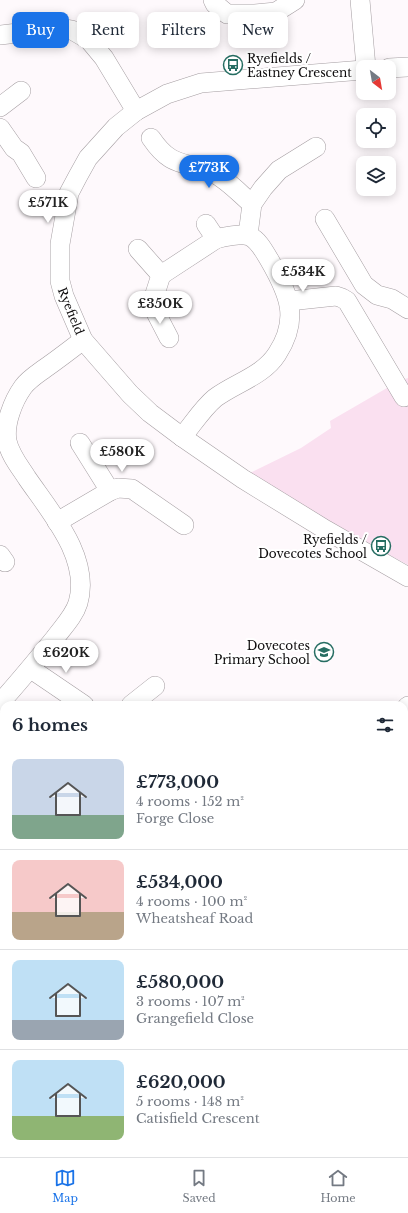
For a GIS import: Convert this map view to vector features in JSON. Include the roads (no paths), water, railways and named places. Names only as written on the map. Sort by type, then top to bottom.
[{"type":"street","points":[[213,0],[227,14],[276,12],[295,0]]},
{"type":"street","points":[[360,0],[365,60]]},
{"type":"street","points":[[0,35],[60,28],[72,30],[89,40],[104,58],[136,111]]},
{"type":"street","points":[[396,68],[408,67]]},
{"type":"street","name":"Ryefield","points":[[356,71],[201,83],[167,94],[136,111],[116,127],[88,158],[69,194],[60,244],[60,281],[64,296],[83,340],[130,394],[150,413],[243,479],[408,578]]},
{"type":"street","points":[[0,107],[21,91]]},
{"type":"street","points":[[0,128],[14,148],[21,153],[36,178]]},
{"type":"street","points":[[151,138],[159,150],[181,168],[214,174],[233,187],[252,204]]},
{"type":"street","points":[[248,235],[252,204],[263,188],[279,170],[316,147]]},
{"type":"street","points":[[325,219],[364,285],[377,295],[392,299],[408,310]]},
{"type":"street","points":[[168,338],[155,311],[153,300],[161,275],[211,232],[225,236],[248,235],[256,241],[263,249],[285,288],[289,301],[289,328],[284,342],[271,362],[260,371],[215,398],[201,412],[182,437]]},
{"type":"street","points":[[138,249],[161,275]]},
{"type":"street","points":[[342,298],[364,285]]},
{"type":"street","points":[[289,301],[336,296],[347,302],[404,397]]},
{"type":"street","points":[[2,701],[31,669],[72,616],[78,604],[81,591],[81,575],[74,551],[57,522],[15,460],[3,432],[24,386],[83,340]]},
{"type":"street","points":[[80,443],[110,491]]},
{"type":"street","points":[[57,522],[110,491],[118,488],[132,489],[184,525]]},
{"type":"street","points":[[31,669],[78,701]]},
{"type":"street","points":[[136,701],[155,686]]},
{"type":"place","name":"Ryefields / Eastney Crescent","points":[[233,65]]},
{"type":"place","name":"Ryefields / Dovecotes School","points":[[381,546]]},
{"type":"place","name":"Dovecotes Primary School","points":[[324,652]]}]
